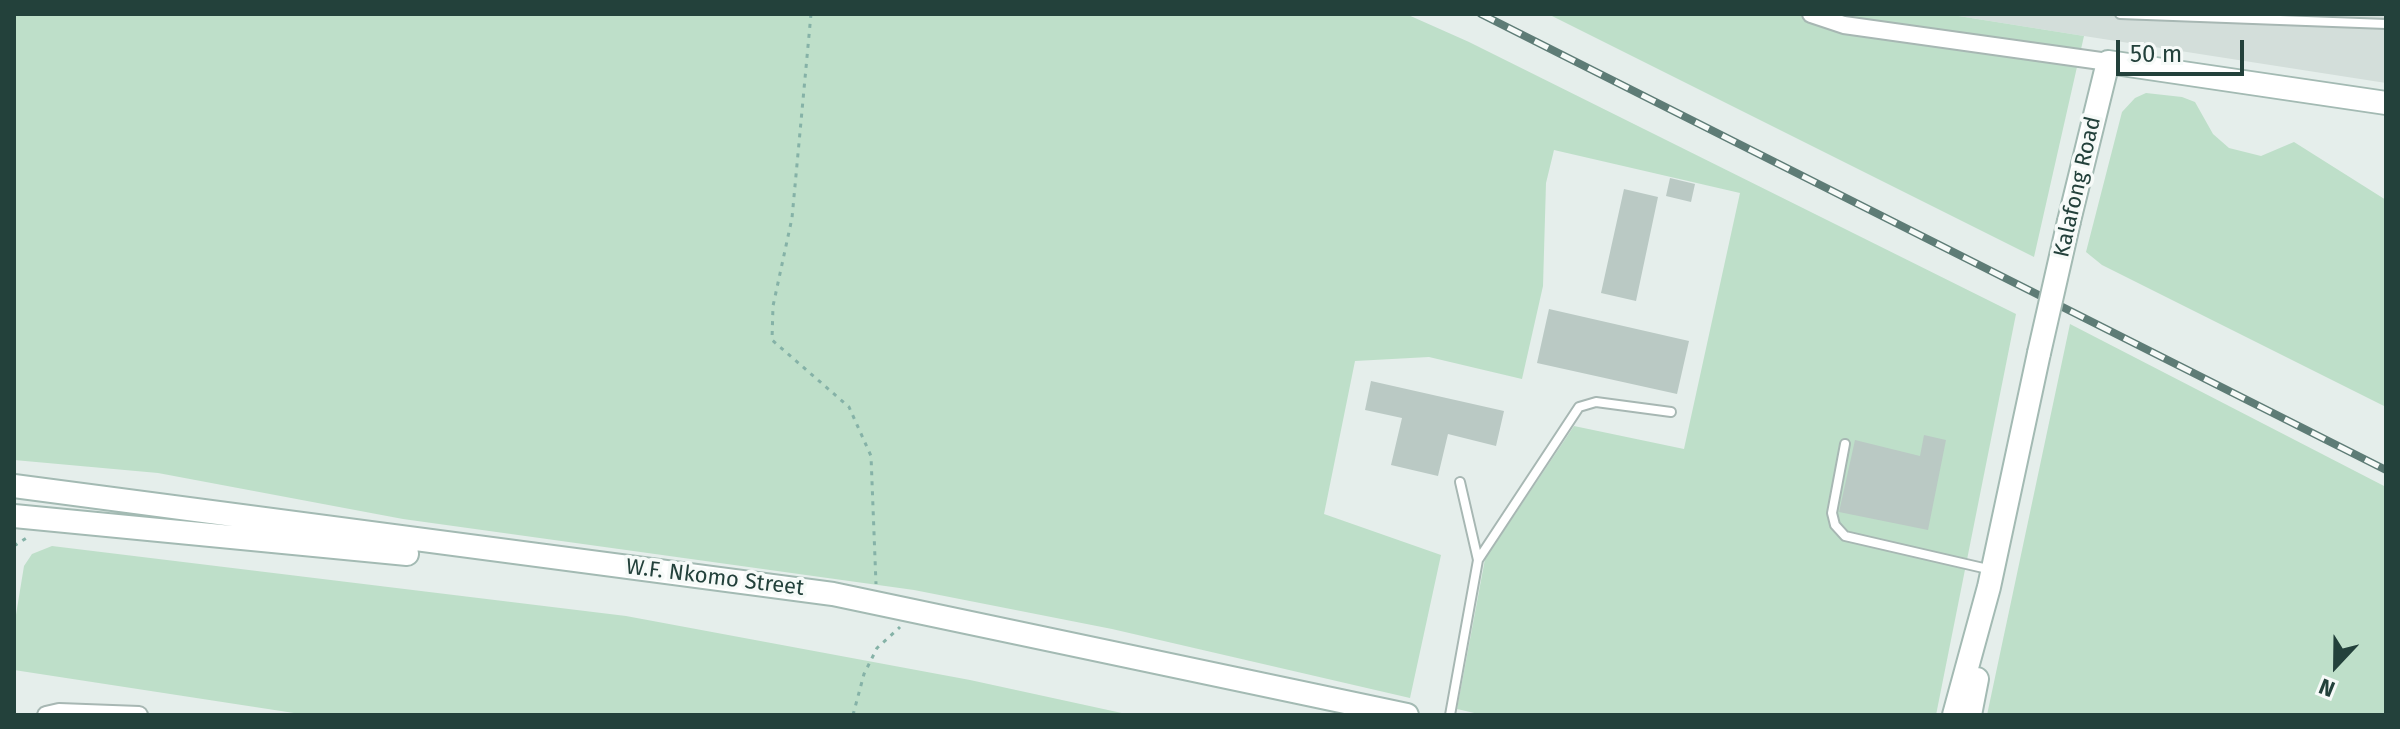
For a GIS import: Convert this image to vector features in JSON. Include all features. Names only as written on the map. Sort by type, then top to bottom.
[{"type":"main road","points":[[2108,62],[2386,103]]},
{"type":"main road","name":"Kalafong Road","points":[[1954,715],[1972,639],[1991,578],[2039,353],[2108,62]]},
{"type":"main road","name":"W.F. Nkomo Street","points":[[14,486],[449,545],[735,579],[882,603],[1407,715]]},
{"type":"main road","name":"W.F. Nkomo Street","points":[[14,516],[495,562],[827,604],[906,617],[1357,715]]},
{"type":"main road","name":"Kalafong Road","points":[[1970,715],[1985,640],[1991,578]]},
{"type":"street","points":[[1811,14],[1844,25],[2108,62]]},
{"type":"street","points":[[46,715],[59,712],[139,715]]},
{"type":"lane","points":[[2120,14],[2386,24]]},
{"type":"lane","points":[[1450,715],[1478,560],[1579,407],[1596,402],[1671,412]]},
{"type":"lane","points":[[1845,444],[1832,513],[1835,525],[1845,536],[1991,578]]},
{"type":"lane","points":[[1460,482],[1478,560]]},
{"type":"path","points":[[811,14],[792,218],[773,306],[772,340],[849,407],[871,456],[873,577],[882,603]]},
{"type":"path","points":[[853,715],[864,674],[877,648],[895,634],[906,617]]},
{"type":"shaded area","points":[[1946,14],[2386,14],[2386,83],[2084,36]]},
{"type":"green space","points":[[14,14],[1406,14],[1469,42],[2016,314],[1936,715],[1483,715],[1457,709],[1485,559],[1574,426],[1684,449],[1740,193],[1554,150],[1546,183],[1543,286],[1522,379],[1429,357],[1355,361],[1324,514],[1441,555],[1410,698],[1112,629],[914,590],[403,519],[158,473],[14,460]]},
{"type":"green space","points":[[1548,14],[1946,14],[2084,36],[2034,257]]},
{"type":"green space","points":[[2146,93],[2182,97],[2195,102],[2213,134],[2229,148],[2261,156],[2294,142],[2386,200],[2386,407],[2102,265],[2086,252],[2122,112],[2135,98]]},
{"type":"green space","points":[[2070,324],[2386,487],[2386,715],[1987,715]]},
{"type":"green space","points":[[52,546],[626,616],[970,680],[1131,715],[307,715],[14,670],[14,627],[24,566],[32,554]]},
{"type":"building","points":[[1670,178],[1695,184],[1691,202],[1666,196]]},
{"type":"building","points":[[1624,189],[1658,197],[1636,301],[1601,293]]},
{"type":"building","points":[[1549,309],[1689,341],[1677,394],[1537,363]]},
{"type":"building","points":[[1371,381],[1504,411],[1496,446],[1448,434],[1438,476],[1391,465],[1402,418],[1365,410]]},
{"type":"building","points":[[1924,435],[1946,440],[1928,530],[1839,512],[1855,440],[1920,456]]},
{"type":"railway","points":[[1481,14],[2386,470]]}]
